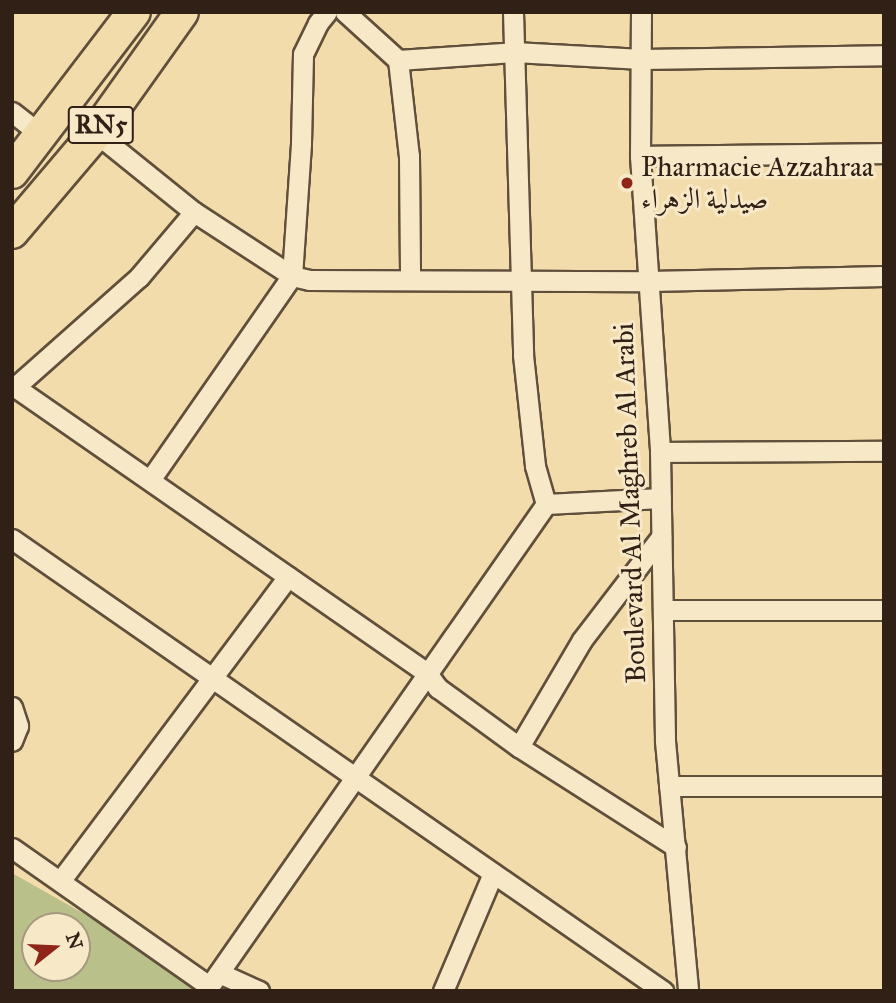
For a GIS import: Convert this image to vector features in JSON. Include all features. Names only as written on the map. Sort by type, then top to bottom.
[{"type":"main road","name":"RN5","points":[[12,172],[134,12]]},
{"type":"main road","name":"RN5","points":[[12,232],[96,133],[182,12]]},
{"type":"street","points":[[150,480],[292,276],[303,54],[313,32],[327,12]]},
{"type":"street","points":[[345,12],[398,60],[409,156],[410,279]]},
{"type":"street","points":[[513,12],[520,280],[529,425],[535,466],[546,504]]},
{"type":"street","name":"Boulevard Al Maghreb Al Arabi","points":[[641,12],[640,156],[660,452],[665,610],[665,741],[688,991]]},
{"type":"street","points":[[398,60],[514,52],[642,59],[884,55]]},
{"type":"street","points":[[12,112],[40,134]]},
{"type":"street","points":[[96,133],[194,212],[292,276],[322,281],[649,281],[884,276]]},
{"type":"street","points":[[640,156],[884,153]]},
{"type":"street","points":[[194,212],[139,277],[14,386],[427,673],[438,688],[519,747],[676,847]]},
{"type":"street","points":[[660,452],[884,451]]},
{"type":"street","points":[[546,504],[660,498]]},
{"type":"street","points":[[211,983],[546,504]]},
{"type":"street","points":[[519,747],[582,640],[661,537]]},
{"type":"street","points":[[14,545],[212,678],[663,991]]},
{"type":"street","points":[[61,880],[288,577]]},
{"type":"street","points":[[665,610],[884,610]]},
{"type":"street","points":[[12,707],[18,726],[12,741]]},
{"type":"street","points":[[669,786],[884,786]]},
{"type":"street","points":[[12,848],[211,983],[259,991]]},
{"type":"street","points":[[443,991],[493,873]]},
{"type":"green space","points":[[12,873],[81,912],[21,912],[21,982],[91,982],[91,918],[206,983],[201,991],[12,991]]},
{"type":"place","name":"Pharmacie Azzahraa صيدلية الزهراء","points":[[627,183]]}]
